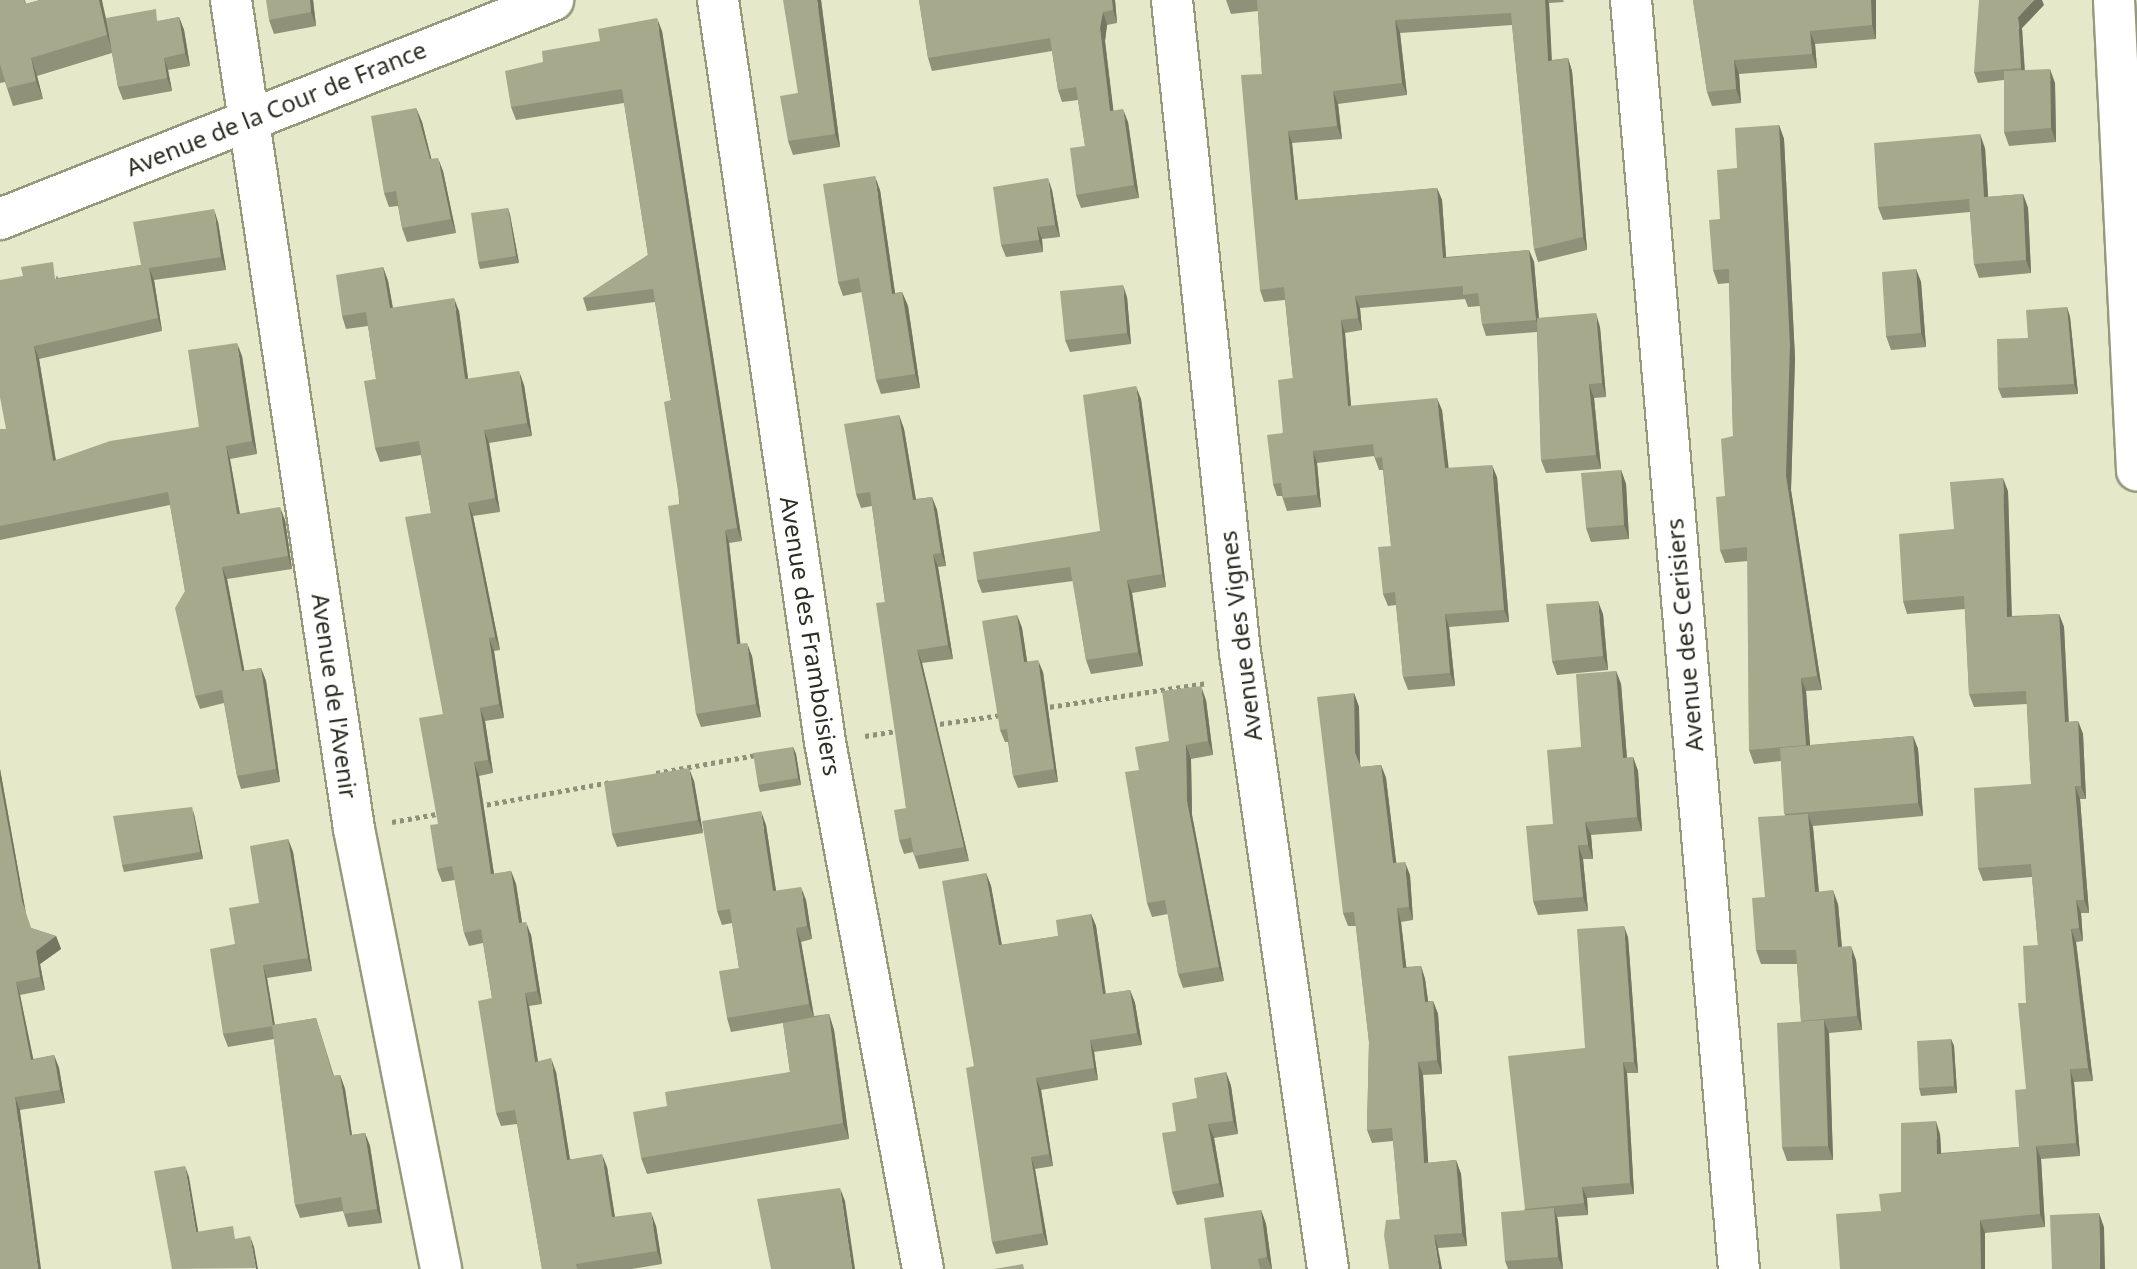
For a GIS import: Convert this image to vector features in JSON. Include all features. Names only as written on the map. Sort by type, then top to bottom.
[{"type":"street","name":"Avenue de l'Avenir","points":[[231,0],[252,118],[354,829],[441,1269]]},
{"type":"street","name":"Avenue de la Cour de France","points":[[1,214],[553,0]]},
{"type":"street","name":"Avenue des Framboisiers","points":[[718,0],[825,742],[923,1269]]},
{"type":"street","name":"Avenue des Vignes","points":[[1172,0],[1240,652],[1328,1269]]},
{"type":"street","name":"Avenue des Cerisiers","points":[[1631,0],[1739,1269]]},
{"type":"street","points":[[2114,0],[2137,470]]},
{"type":"building","points":[[0,0],[24,0],[25,4],[40,0],[99,0],[107,35],[31,58],[36,81],[7,88],[0,64]]},
{"type":"building","points":[[266,0],[310,0],[311,12],[269,20]]},
{"type":"building","points":[[783,0],[817,0],[835,134],[788,141],[780,96],[798,93]]},
{"type":"building","points":[[919,0],[1112,0],[1113,10],[1103,12],[1100,28],[1110,111],[1123,109],[1134,185],[1076,195],[1070,148],[1085,146],[1076,87],[1058,90],[1050,38],[928,58]]},
{"type":"building","points":[[1257,0],[1545,0],[1548,61],[1568,58],[1583,237],[1534,249],[1511,13],[1395,20],[1402,83],[1333,91],[1337,126],[1288,131],[1295,200],[1437,188],[1443,258],[1529,250],[1536,320],[1482,324],[1478,293],[1463,295],[1463,286],[1355,296],[1358,318],[1341,320],[1348,406],[1437,398],[1445,468],[1492,465],[1504,610],[1445,614],[1450,673],[1403,677],[1395,592],[1383,594],[1378,547],[1391,546],[1382,457],[1375,458],[1373,444],[1313,451],[1317,495],[1283,498],[1281,483],[1273,484],[1267,435],[1283,433],[1278,380],[1293,378],[1284,287],[1260,290],[1241,75],[1262,74]]},
{"type":"building","points":[[1693,0],[1871,0],[1872,25],[1810,31],[1812,54],[1734,60],[1736,89],[1707,92]]},
{"type":"building","points":[[1979,0],[2034,0],[2018,17],[2021,68],[1974,72]]},
{"type":"building","points":[[156,9],[157,21],[179,17],[185,53],[164,58],[167,78],[118,87],[106,18]]},
{"type":"building","points":[[657,18],[737,528],[725,530],[737,644],[747,643],[756,704],[696,714],[668,506],[680,504],[664,402],[671,400],[653,289],[583,298],[648,255],[622,89],[511,107],[505,71],[543,62],[542,51],[600,41],[598,29]]},
{"type":"building","points":[[2050,69],[2051,128],[2004,132],[2004,71]]},
{"type":"building","points":[[416,108],[430,159],[438,158],[451,219],[402,228],[396,191],[384,193],[371,116]]},
{"type":"building","points":[[1779,125],[1790,345],[1786,476],[1817,676],[1801,678],[1806,745],[1749,750],[1747,547],[1720,550],[1716,497],[1725,496],[1721,439],[1733,436],[1729,269],[1713,270],[1709,220],[1720,219],[1717,170],[1737,168],[1735,128]]},
{"type":"building","points":[[1980,134],[1984,197],[2023,194],[2026,260],[1974,264],[1969,199],[1878,207],[1874,143]]},
{"type":"building","points":[[875,176],[892,294],[902,292],[915,374],[876,380],[859,278],[838,282],[823,184]]},
{"type":"building","points":[[1048,178],[1055,225],[1037,227],[1039,240],[1001,245],[993,187]]},
{"type":"building","points":[[508,208],[516,256],[478,262],[471,213]]},
{"type":"building","points":[[214,209],[221,257],[149,268],[158,318],[34,346],[53,461],[110,441],[199,427],[188,350],[237,343],[252,441],[226,446],[237,514],[280,507],[288,556],[222,567],[242,671],[261,668],[276,769],[237,776],[222,690],[195,696],[175,608],[185,591],[168,492],[0,526],[0,429],[6,429],[0,397],[0,280],[23,276],[21,267],[53,262],[55,279],[141,265],[133,222]]},
{"type":"building","points":[[383,267],[390,308],[454,298],[465,379],[519,371],[527,423],[484,430],[495,498],[468,503],[495,637],[489,638],[499,704],[480,708],[488,760],[474,762],[491,874],[511,871],[519,923],[526,922],[537,991],[525,993],[535,1062],[551,1058],[567,1160],[602,1154],[612,1217],[651,1212],[657,1251],[576,1264],[577,1269],[542,1269],[515,1110],[496,1113],[478,1001],[492,998],[481,929],[464,933],[452,866],[437,869],[430,825],[438,824],[419,718],[443,714],[405,517],[431,513],[419,441],[375,448],[364,381],[376,379],[366,312],[342,316],[336,275]]},
{"type":"building","points":[[1916,269],[1921,333],[1886,336],[1882,272]]},
{"type":"building","points":[[1123,285],[1127,333],[1065,340],[1060,291]]},
{"type":"building","points":[[2067,307],[2074,384],[1998,388],[1997,339],[2028,338],[2026,310]]},
{"type":"building","points":[[1596,313],[1602,383],[1589,384],[1596,455],[1541,460],[1537,318]]},
{"type":"building","points":[[1136,386],[1162,574],[1127,580],[1138,652],[1086,660],[1070,567],[977,580],[973,552],[1100,531],[1083,395]]},
{"type":"building","points":[[899,415],[913,500],[932,497],[941,553],[933,554],[948,645],[917,650],[964,847],[914,856],[911,838],[899,840],[894,810],[906,808],[876,603],[885,602],[870,492],[856,494],[844,424]]},
{"type":"building","points":[[1621,470],[1624,525],[1586,528],[1581,473]]},
{"type":"building","points":[[2003,478],[2007,617],[2059,614],[2065,722],[2078,721],[2081,786],[2075,786],[2084,900],[2076,900],[2079,928],[2071,929],[2088,1068],[2070,1069],[2076,1143],[2036,1146],[2040,1214],[1980,1220],[1981,1269],[1840,1269],[1836,1214],[1881,1211],[1879,1194],[1901,1192],[1901,1123],[1936,1121],[1937,1154],[2019,1147],[2015,1090],[2026,1089],[2018,1003],[2026,1003],[2023,946],[2038,945],[2031,864],[1978,868],[1974,788],[2031,784],[2026,691],[1969,694],[1964,596],[1903,601],[1899,534],[1954,529],[1950,482]]},
{"type":"building","points":[[1598,601],[1603,656],[1552,661],[1546,604]]},
{"type":"building","points":[[1017,615],[1024,662],[1038,660],[1054,769],[1013,776],[1007,729],[1000,730],[982,621]]},
{"type":"building","points":[[1616,671],[1623,758],[1633,757],[1637,817],[1585,822],[1588,845],[1578,845],[1583,897],[1533,901],[1526,826],[1553,824],[1547,750],[1581,747],[1576,674]]},
{"type":"building","points":[[1201,686],[1208,741],[1186,745],[1187,801],[1219,967],[1178,974],[1165,900],[1147,903],[1125,772],[1139,770],[1135,747],[1169,741],[1162,691]]},
{"type":"building","points":[[1354,693],[1355,753],[1361,767],[1381,765],[1393,863],[1405,862],[1409,907],[1397,908],[1403,968],[1421,966],[1425,1002],[1433,1001],[1437,1060],[1418,1062],[1424,1163],[1456,1160],[1462,1233],[1434,1235],[1439,1269],[1389,1269],[1384,1235],[1386,1220],[1400,1219],[1392,1128],[1367,1130],[1369,1042],[1354,912],[1343,913],[1317,697]]},
{"type":"building","points":[[1913,736],[1918,803],[1784,814],[1780,748]]},
{"type":"building","points":[[793,747],[798,778],[758,785],[753,753]]},
{"type":"building","points":[[689,768],[698,820],[612,834],[604,782]]},
{"type":"building","points":[[0,781],[22,901],[31,928],[56,936],[36,951],[40,977],[16,982],[31,1060],[54,1055],[60,1090],[15,1097],[38,1269],[0,1269]]},
{"type":"building","points":[[192,807],[200,852],[122,865],[113,816]]},
{"type":"building","points":[[761,811],[773,891],[801,887],[807,926],[796,928],[809,1004],[727,1018],[719,971],[739,968],[730,909],[717,911],[702,821]]},
{"type":"building","points":[[1808,814],[1815,892],[1833,890],[1838,947],[1851,946],[1857,1016],[1801,1021],[1796,950],[1756,950],[1752,898],[1765,897],[1758,817]]},
{"type":"building","points":[[288,839],[308,958],[263,965],[273,1026],[223,1034],[210,949],[235,944],[229,908],[259,903],[250,846]]},
{"type":"building","points":[[986,873],[999,945],[1058,936],[1056,920],[1091,914],[1103,994],[1130,990],[1137,1033],[1090,1040],[1094,1068],[1036,1078],[1049,1154],[1031,1157],[1043,1233],[992,1242],[966,1068],[974,1066],[942,881]]},
{"type":"building","points":[[1624,926],[1634,1062],[1623,1062],[1630,1183],[1582,1187],[1584,1203],[1525,1209],[1508,1056],[1585,1048],[1577,929]]},
{"type":"building","points":[[829,1014],[843,1123],[641,1158],[633,1112],[667,1106],[665,1092],[790,1072],[783,1023]]},
{"type":"building","points":[[316,1018],[333,1076],[340,1075],[350,1135],[365,1133],[377,1209],[344,1214],[341,1197],[295,1205],[272,1025]]},
{"type":"building","points":[[1824,1020],[1828,1146],[1782,1147],[1777,1023]]},
{"type":"building","points":[[1951,1039],[1954,1086],[1919,1088],[1917,1041]]},
{"type":"building","points":[[1226,1072],[1233,1121],[1208,1124],[1219,1183],[1172,1192],[1162,1133],[1176,1131],[1172,1103],[1197,1098],[1194,1078]]},
{"type":"building","points":[[185,1166],[196,1232],[233,1226],[235,1239],[250,1236],[256,1268],[172,1269],[154,1171]]},
{"type":"building","points":[[840,1188],[852,1269],[771,1269],[757,1199]]},
{"type":"building","points":[[1554,1208],[1558,1257],[1505,1261],[1501,1212]]},
{"type":"building","points":[[1261,1210],[1267,1257],[1258,1259],[1260,1269],[1211,1269],[1204,1218]]},
{"type":"building","points":[[2099,1213],[2100,1269],[2052,1269],[2050,1215]]},
{"type":"building","points":[[1023,1264],[1024,1269],[994,1269]]}]
